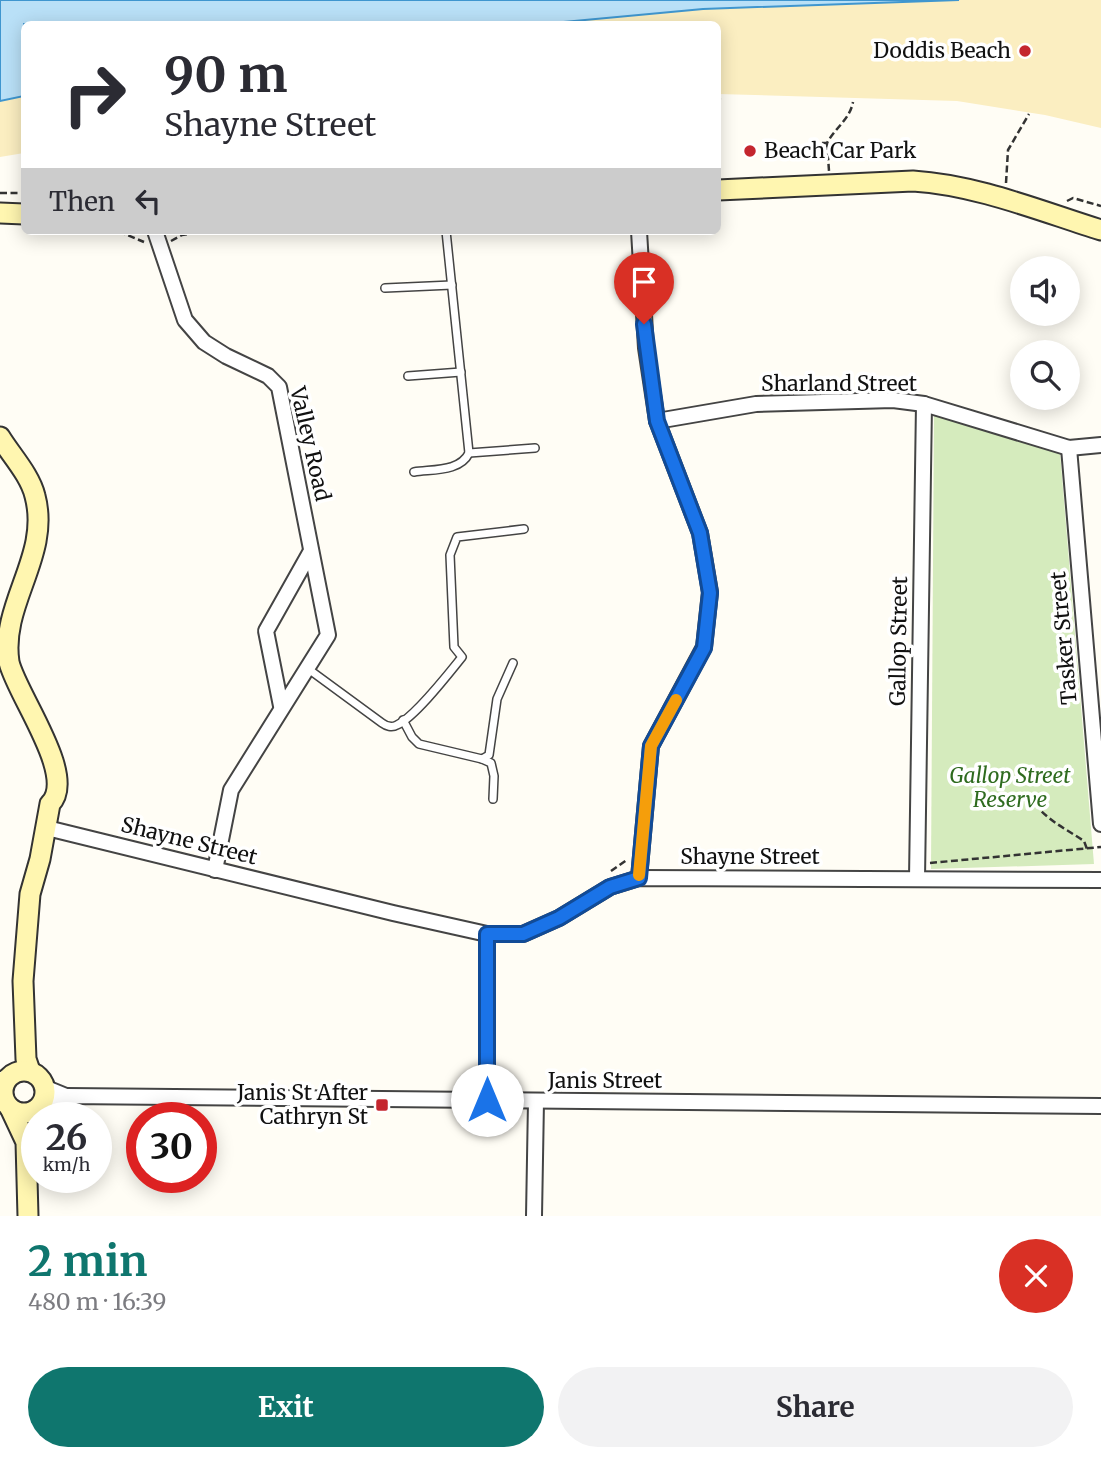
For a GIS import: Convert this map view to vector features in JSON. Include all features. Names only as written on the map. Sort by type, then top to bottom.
[{"type":"street","points":[[721,190],[873,182],[937,182],[1101,230]]},
{"type":"street","points":[[0,213],[21,214]]},
{"type":"street","points":[[0,222],[21,222]]},
{"type":"street","name":"Valley Road","points":[[156,235],[185,320],[204,342],[268,376],[279,387],[328,635],[281,706],[231,790],[215,870]]},
{"type":"street","points":[[639,235],[646,348],[657,421],[700,533],[710,593],[704,648],[651,746],[639,878]]},
{"type":"street","name":"Sharland Street","points":[[657,421],[756,404],[892,400],[923,404],[1069,447],[1101,445]]},
{"type":"street","name":"Gallop Street","points":[[917,879],[923,404]]},
{"type":"street","points":[[1,442],[23,473],[33,512],[0,624],[2,665],[18,707],[48,763],[47,791],[50,804],[47,828],[30,894],[12,1083],[21,1121]]},
{"type":"street","name":"Tasker Street","points":[[1069,447],[1097,746],[1101,824]]},
{"type":"street","points":[[281,706],[266,631],[311,551]]},
{"type":"street","name":"Shayne Street","points":[[47,828],[487,934],[523,934],[559,918],[610,887],[639,878],[1101,880]]},
{"type":"street","points":[[487,934],[487,1100]]},
{"type":"street","points":[[12,1083],[36,1074],[40,1102]]},
{"type":"street","points":[[12,1083],[23,1112],[41,1099]]},
{"type":"street","name":"Janis Street","points":[[41,1099],[66,1096],[1101,1106]]},
{"type":"street","points":[[534,1216],[536,1101]]},
{"type":"street","points":[[27,1193],[28,1216]]},
{"type":"lane","points":[[414,472],[454,466],[466,460],[469,453],[446,235]]},
{"type":"lane","points":[[386,288],[452,285]]},
{"type":"lane","points":[[408,376],[461,372]]},
{"type":"lane","points":[[469,453],[535,448]]},
{"type":"lane","points":[[307,668],[382,723],[397,726],[425,701],[462,657],[454,647],[450,555],[457,537],[524,529]]},
{"type":"lane","points":[[482,759],[489,755],[497,699],[513,663]]},
{"type":"lane","points":[[403,720],[419,744],[491,763],[494,776],[493,799]]},
{"type":"path","points":[[829,172],[827,143],[834,130],[851,113],[853,102]]},
{"type":"path","points":[[1006,186],[1008,150],[1029,114]]},
{"type":"path","points":[[803,151],[817,143],[827,143]]},
{"type":"path","points":[[0,193],[21,193]]},
{"type":"path","points":[[1029,795],[1037,809],[1053,823],[1084,841],[1087,849]]},
{"type":"path","points":[[917,863],[1101,847]]},
{"type":"path","points":[[604,876],[631,857],[640,857]]},
{"type":"green space","name":"Gallop Street Reserve","points":[[934,412],[1060,452],[1094,864],[931,869]]},
{"type":"sand","points":[[959,0],[1101,0],[1101,128],[1045,115],[957,101],[721,94],[721,21],[574,21],[703,9]]},
{"type":"sand","points":[[21,97],[21,154],[0,157],[0,101]]},
{"type":"water","points":[[0,0],[959,0],[703,9],[574,21],[21,21],[21,97],[0,101]]},
{"type":"slow traffic","points":[[639,875],[651,746],[676,700]]},
{"type":"place","name":"Doddis Beach","points":[[1025,51]]},
{"type":"place","name":"Beach Car Park","points":[[750,151]]},
{"type":"place","name":"Janis St After Cathryn St","points":[[382,1105]]},
{"type":"route","points":[[487,1100],[487,934],[523,934],[559,918],[610,887],[639,878],[651,746],[704,648],[710,593],[700,533],[657,421],[644,324]]}]
